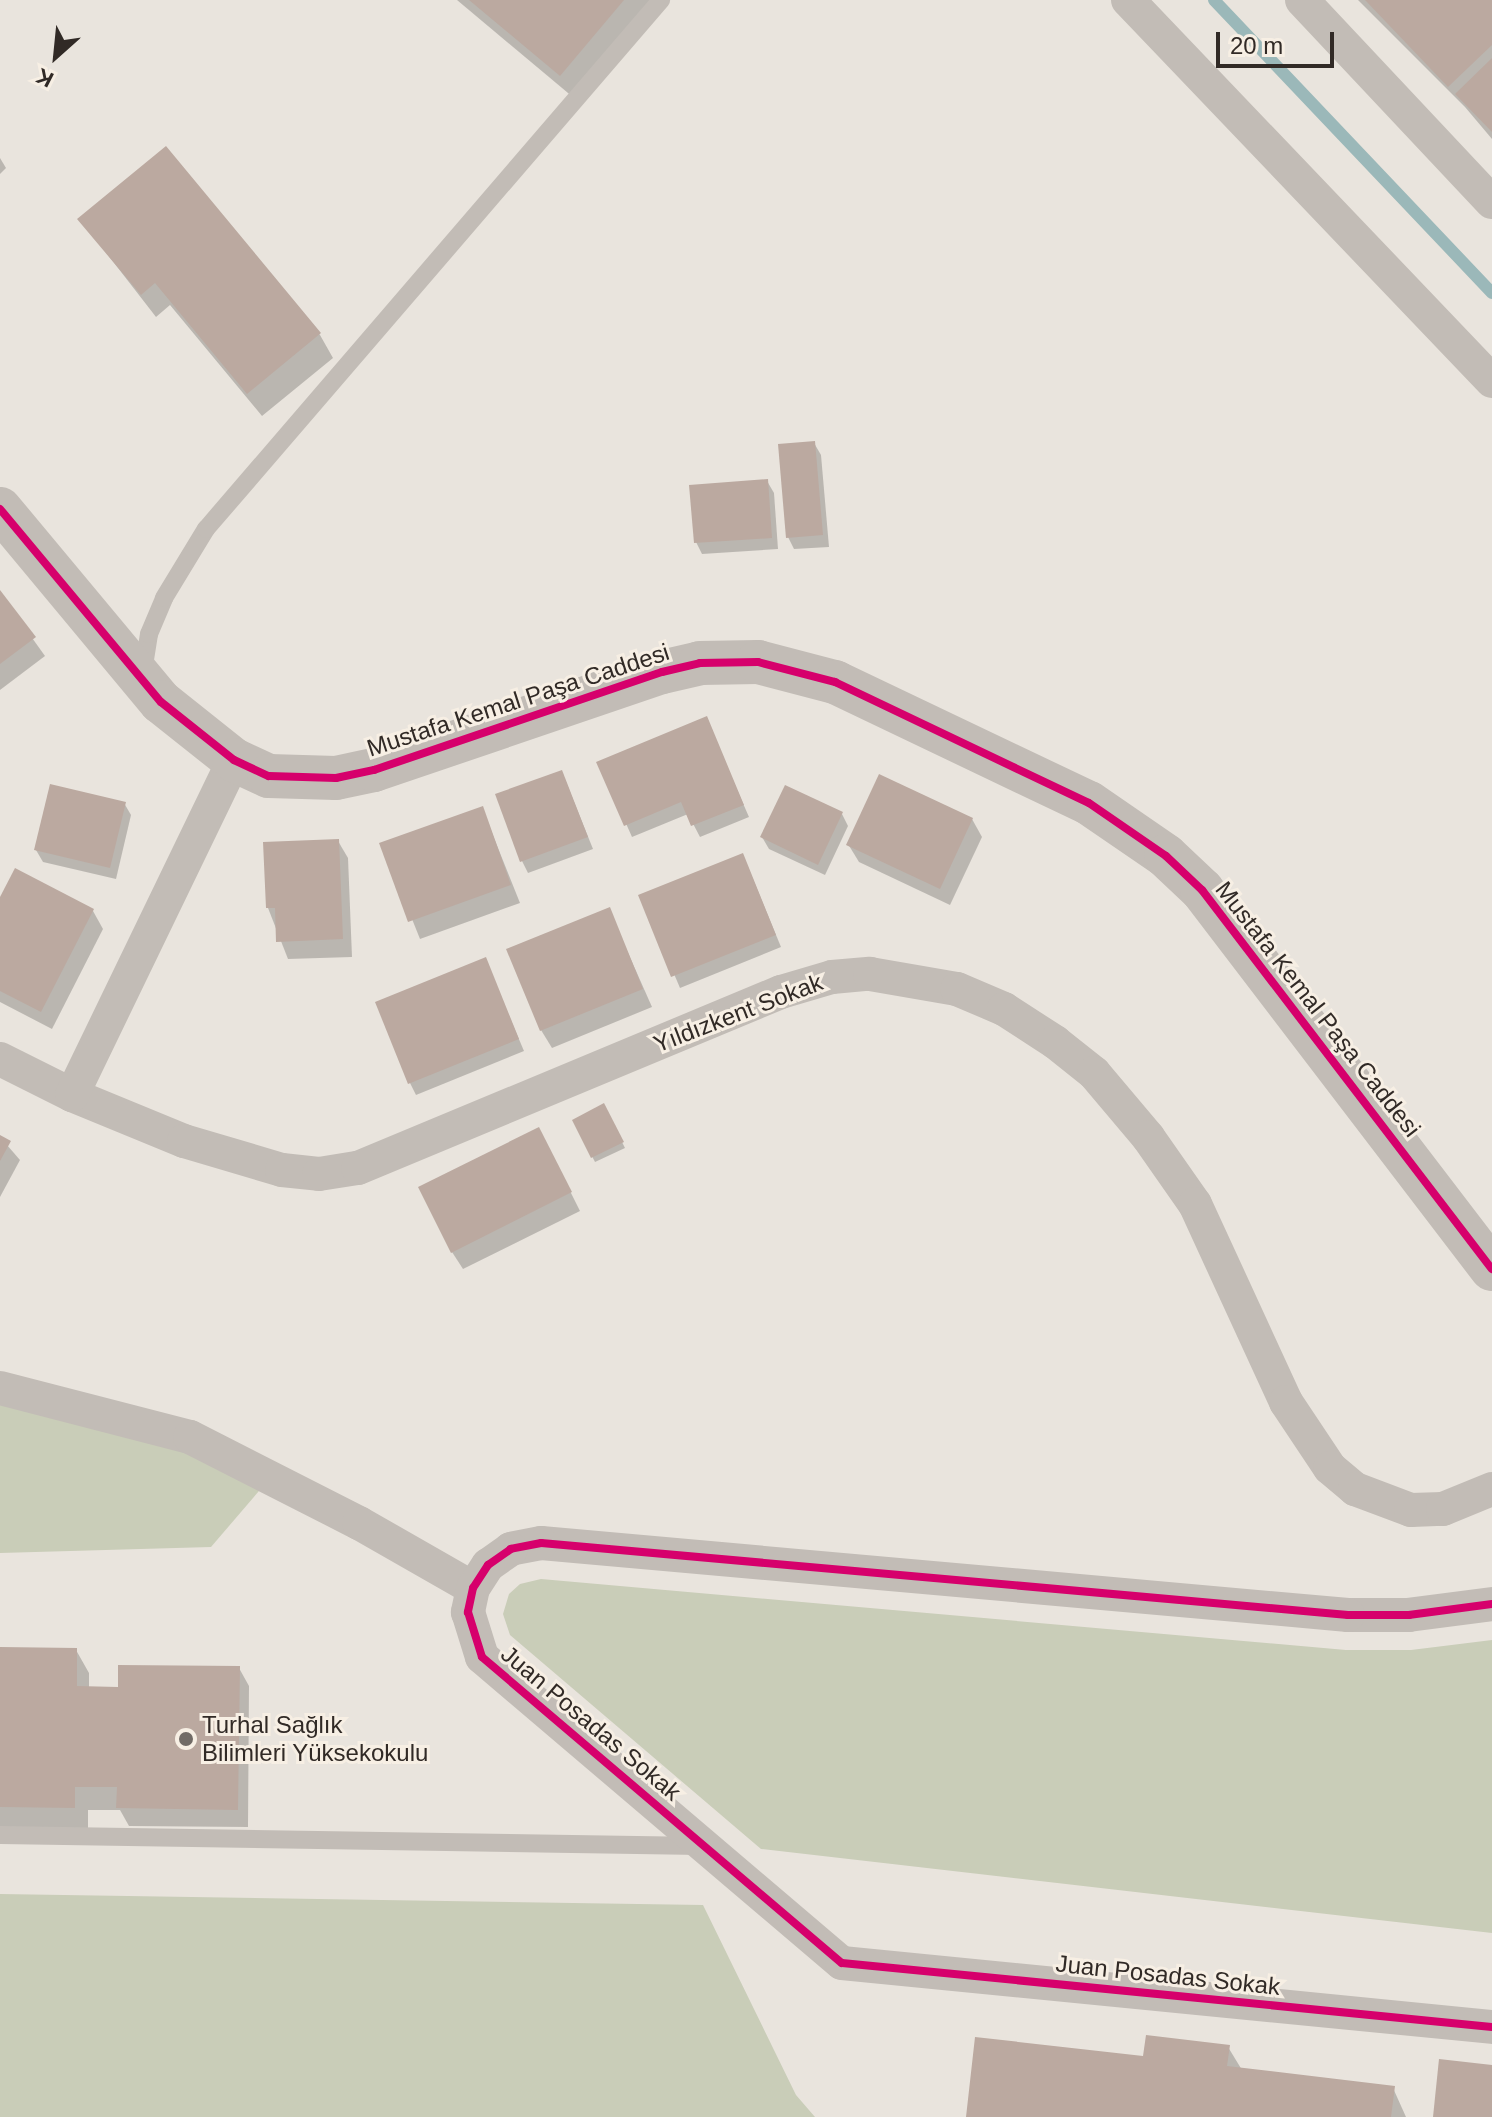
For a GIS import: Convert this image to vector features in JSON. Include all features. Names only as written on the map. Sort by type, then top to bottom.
[{"type":"street","points":[[1128,0],[1492,381]]},
{"type":"street","points":[[1302,0],[1492,202]]},
{"type":"street","name":"Mustafa Kemal Paşa Caddesi","points":[[0,509],[142,683],[234,760],[269,776],[336,778],[700,663],[758,662],[835,682],[1089,803],[1166,856],[1248,946],[1492,1269]]},
{"type":"street","points":[[72,1095],[234,760]]},
{"type":"street","name":"Yıldızkent Sokak","points":[[0,1059],[72,1095],[230,1156],[319,1174],[358,1168],[781,992],[832,977],[870,974],[957,989],[1004,1009],[1055,1042],[1094,1073],[1148,1137],[1195,1204],[1286,1402],[1330,1468],[1355,1489],[1411,1510],[1443,1509],[1492,1489]]},
{"type":"street","points":[[0,1388],[190,1437],[359,1523],[473,1588],[500,1555],[541,1543],[1348,1615],[1423,1614],[1492,1604]]},
{"type":"street","name":"Juan Posadas Sokak","points":[[473,1588],[468,1622],[482,1657],[842,1963],[1492,2027]]},
{"type":"lane","points":[[142,683],[149,634],[164,598],[206,529],[661,0]]},
{"type":"lane","points":[[0,1835],[704,1846]]},
{"type":"green space","points":[[0,1388],[271,1477],[211,1547],[0,1553]]},
{"type":"green space","points":[[541,1579],[1346,1650],[1411,1650],[1492,1640],[1492,1933],[761,1849],[510,1635],[503,1614],[509,1594],[520,1584]]},
{"type":"green space","points":[[0,1894],[703,1905],[796,2095],[815,2117],[0,2117]]},
{"type":"building","points":[[469,0],[624,0],[560,76]]},
{"type":"building","points":[[1365,0],[1492,0],[1492,45],[1448,87]]},
{"type":"building","points":[[1492,58],[1492,132],[1455,94]]},
{"type":"building","points":[[166,146],[321,333],[247,394],[155,283],[141,295],[77,219]]},
{"type":"building","points":[[815,441],[823,535],[786,538],[778,444]]},
{"type":"building","points":[[768,479],[772,538],[694,543],[689,485]]},
{"type":"building","points":[[0,590],[36,637],[0,664]]},
{"type":"building","points":[[707,716],[744,805],[691,826],[681,802],[624,826],[596,762]]},
{"type":"building","points":[[562,770],[588,837],[520,862],[495,794]]},
{"type":"building","points":[[879,774],[973,818],[940,889],[846,845]]},
{"type":"building","points":[[50,784],[126,802],[110,868],[34,850]]},
{"type":"building","points":[[785,785],[843,812],[818,865],[760,837]]},
{"type":"building","points":[[483,806],[511,885],[408,922],[379,843]]},
{"type":"building","points":[[339,839],[343,939],[276,942],[275,908],[266,908],[263,842]]},
{"type":"building","points":[[743,853],[776,935],[671,977],[638,895]]},
{"type":"building","points":[[15,868],[94,909],[41,1012],[0,991],[0,897]]},
{"type":"building","points":[[610,907],[643,989],[540,1031],[506,949]]},
{"type":"building","points":[[486,957],[519,1039],[408,1084],[375,1002]]},
{"type":"building","points":[[604,1103],[624,1142],[591,1158],[572,1120]]},
{"type":"building","points":[[539,1127],[572,1192],[451,1253],[418,1187]]},
{"type":"building","points":[[0,1135],[11,1141],[0,1161]]},
{"type":"building","points":[[0,1647],[77,1648],[77,1686],[118,1687],[118,1665],[240,1666],[238,1810],[116,1808],[117,1787],[75,1787],[75,1808],[0,1807]]},
{"type":"building","points":[[1146,2035],[1230,2045],[1227,2066],[1395,2086],[1391,2117],[966,2117],[975,2037],[1143,2056]]},
{"type":"building","points":[[1439,2059],[1492,2065],[1492,2117],[1433,2117]]},
{"type":"waterway","points":[[1214,0],[1492,293]]},
{"type":"cycle path","points":[[0,509],[161,702],[234,760],[269,776],[336,778],[374,770],[662,672],[700,663],[758,662],[835,682],[1089,803],[1166,856],[1202,890],[1492,1269]]},
{"type":"cycle path","points":[[1492,1604],[1409,1615],[1348,1615],[541,1543],[511,1549],[488,1565],[473,1588],[468,1612],[482,1657],[842,1963],[1492,2027]]},
{"type":"place","name":"Turhal Sağlık Bilimleri Yüksekokulu","points":[[186,1739]]}]
